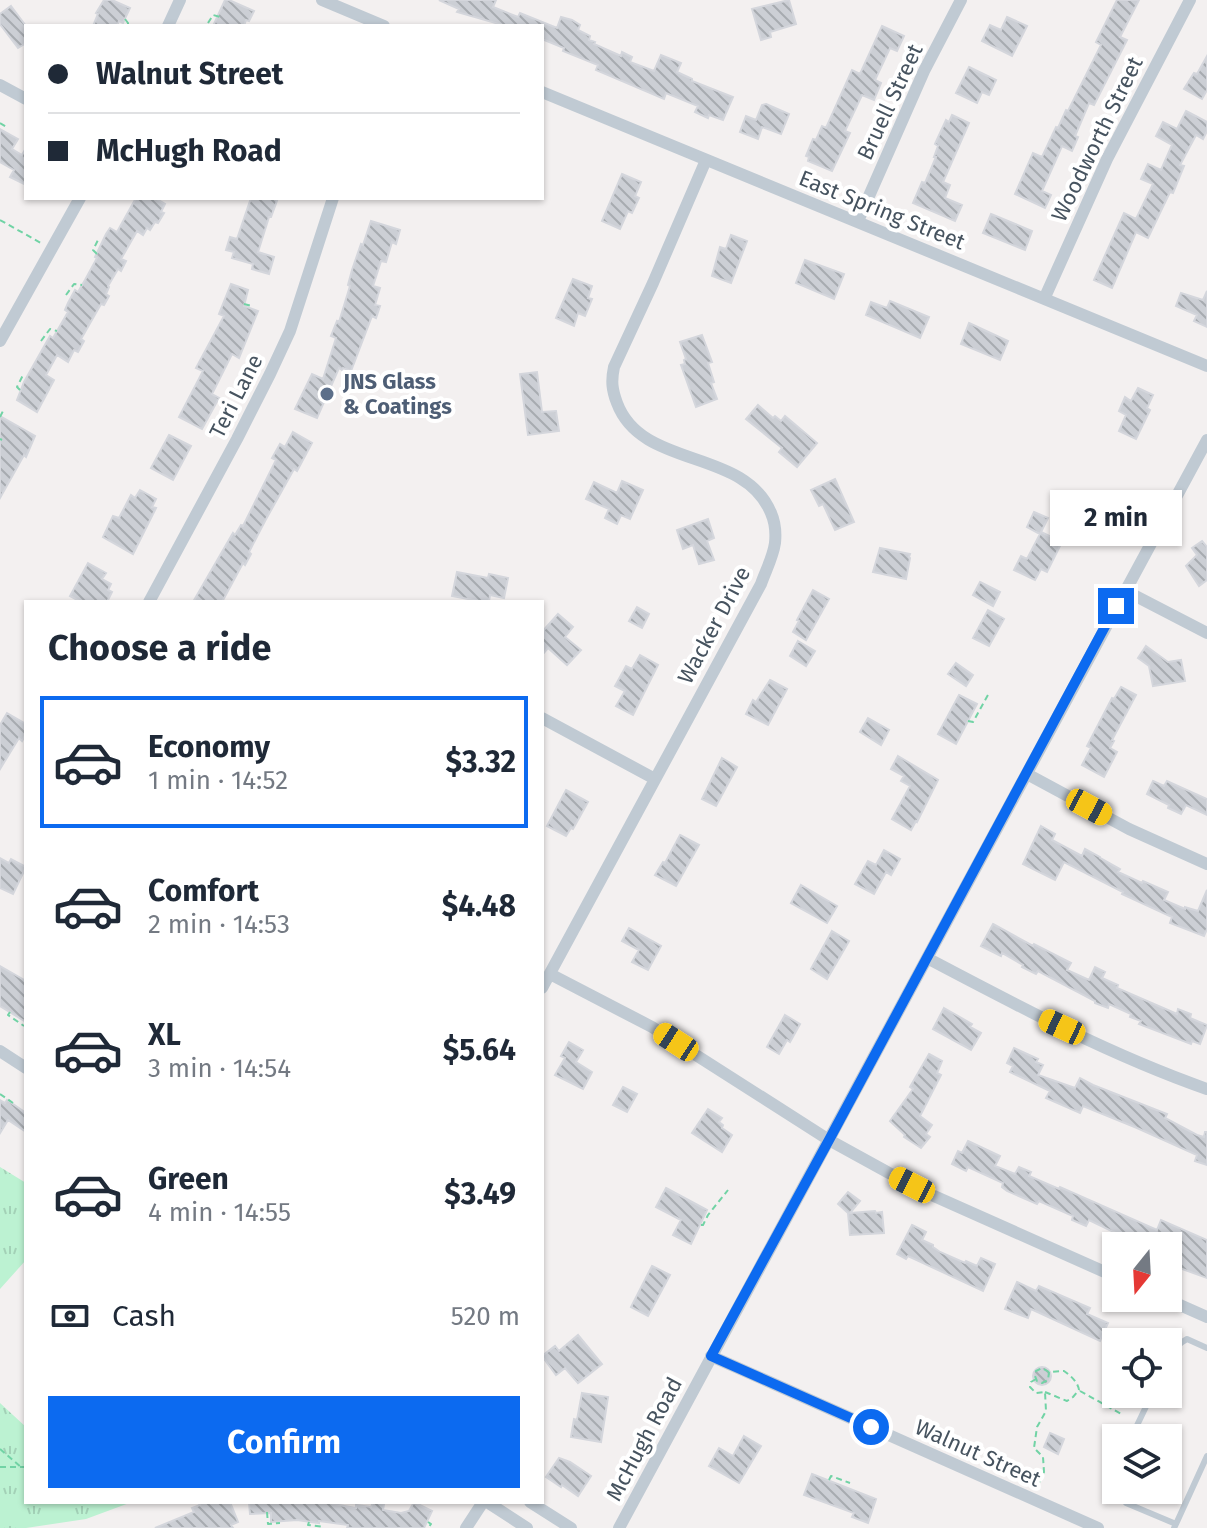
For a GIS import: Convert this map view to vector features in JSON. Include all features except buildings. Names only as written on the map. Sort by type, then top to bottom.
[{"type":"street","points":[[169,24],[180,0]]},
{"type":"street","points":[[322,0],[379,24]]},
{"type":"street","name":"Bruell Street","points":[[858,221],[914,93],[961,0]]},
{"type":"street","name":"Woodworth Street","points":[[1045,297],[1107,159],[1190,0]]},
{"type":"street","points":[[0,85],[24,98]]},
{"type":"street","name":"East Spring Street","points":[[544,93],[1207,366]]},
{"type":"street","name":"Wacker Drive","points":[[544,984],[761,584],[775,540],[774,521],[758,491],[729,472],[643,437],[620,412],[611,381],[614,367],[706,160]]},
{"type":"street","points":[[0,341],[79,200]]},
{"type":"street","name":"Teri Lane","points":[[150,600],[290,331],[332,200]]},
{"type":"street","name":"McHugh Road","points":[[619,1528],[1207,440]]},
{"type":"street","points":[[1124,590],[1207,633]]},
{"type":"street","points":[[544,719],[655,779]]},
{"type":"street","points":[[1027,774],[1129,829],[1207,864]]},
{"type":"street","points":[[927,958],[1026,1011],[1207,1089]]},
{"type":"street","points":[[550,974],[652,1027],[829,1140],[934,1196],[1102,1271]]},
{"type":"street","points":[[0,1051],[24,1067]]},
{"type":"street","points":[[1182,1306],[1207,1317]]},
{"type":"street","name":"Walnut Street","points":[[711,1356],[1098,1528]]},
{"type":"street","points":[[466,1528],[484,1504]]},
{"type":"street","points":[[488,1504],[527,1528]]},
{"type":"street","points":[[533,1504],[571,1528]]},
{"type":"lane","points":[[1182,1342],[1187,1339],[1207,1348]]},
{"type":"lane","points":[[1128,1504],[1175,1526],[1207,1456]]},
{"type":"path","points":[[208,23],[213,15],[220,17]]},
{"type":"path","points":[[125,19],[128,24]]},
{"type":"path","points":[[0,123],[8,128]]},
{"type":"path","points":[[0,220],[44,245]]},
{"type":"path","points":[[97,254],[93,250],[99,238]]},
{"type":"path","points":[[66,295],[74,284],[82,285]]},
{"type":"path","points":[[244,304],[252,306]]},
{"type":"path","points":[[41,341],[50,329],[57,331]]},
{"type":"path","points":[[20,390],[17,387],[24,373]]},
{"type":"path","points":[[0,417],[3,411]]},
{"type":"path","points":[[968,721],[973,722],[989,693]]},
{"type":"path","points":[[10,1012],[8,1015],[24,1026]]},
{"type":"path","points":[[0,1094],[13,1103]]},
{"type":"path","points":[[701,1225],[728,1190]]},
{"type":"path","points":[[1036,1379],[1038,1369],[1049,1372],[1059,1370],[1066,1373],[1079,1390],[1123,1415]]},
{"type":"path","points":[[1036,1379],[1046,1382],[1049,1372]]},
{"type":"path","points":[[1036,1379],[1031,1382],[1032,1390],[1036,1393],[1045,1392],[1067,1401],[1079,1390]]},
{"type":"path","points":[[1037,1486],[1044,1472],[1043,1457],[1034,1448],[1034,1438],[1046,1411],[1045,1392]]},
{"type":"path","points":[[0,1449],[21,1467]]},
{"type":"path","points":[[0,1467],[21,1467]]},
{"type":"path","points":[[1008,1481],[1014,1472],[1022,1469],[1036,1475],[1040,1481]]},
{"type":"path","points":[[829,1480],[831,1476],[850,1483]]},
{"type":"path","points":[[267,1512],[268,1524],[280,1523]]},
{"type":"path","points":[[309,1522],[308,1525],[324,1527]]},
{"type":"path","points":[[428,1522],[431,1524],[428,1528]]},
{"type":"green space","points":[[0,1167],[24,1182],[24,1262],[0,1289]]},
{"type":"green space","points":[[0,1403],[24,1425],[24,1504],[127,1504],[86,1519],[26,1528],[0,1528]]},
{"type":"place","name":"JNS Glass & Coatings","points":[[327,394]]},
{"type":"route","points":[[871,1427],[711,1356],[1116,606]]}]
